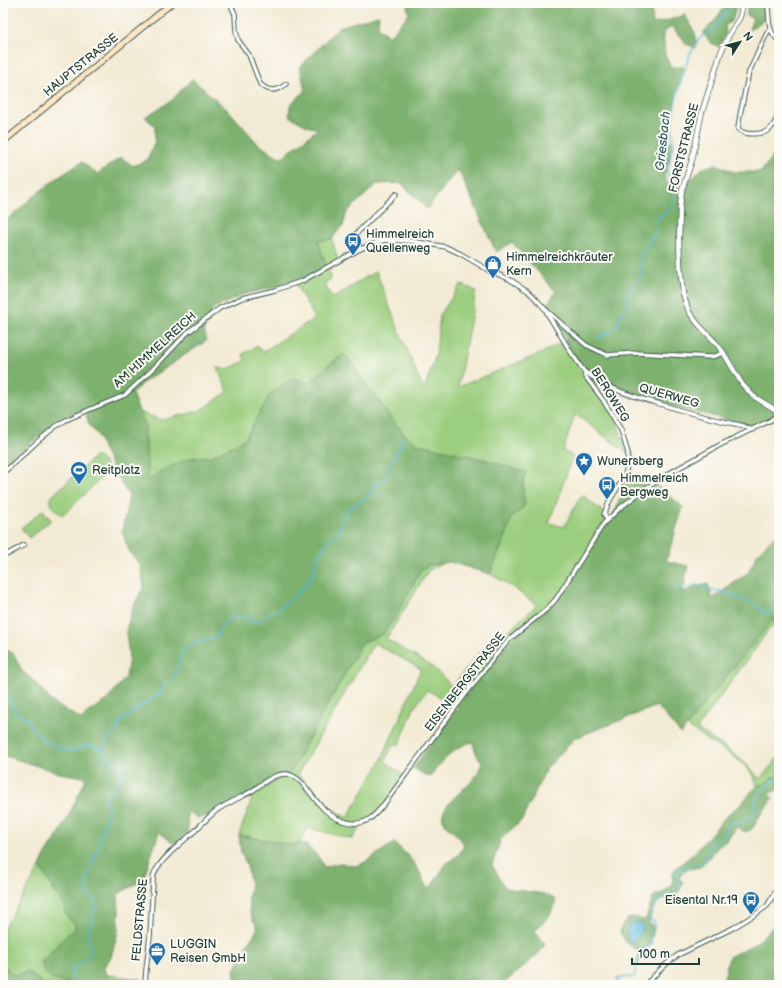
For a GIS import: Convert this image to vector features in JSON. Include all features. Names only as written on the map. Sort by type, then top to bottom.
[{"type":"main road","name":"HAUPTSTRASSE","points":[[3,142],[172,3]]},
{"type":"street","points":[[230,3],[235,14],[238,40],[249,55],[260,84],[264,87],[277,90],[286,84]]},
{"type":"street","name":"FORSTSTRASSE","points":[[743,3],[740,17],[728,35],[721,52],[702,112],[692,160],[682,190],[679,240],[680,265],[683,294],[689,312],[723,352],[742,384],[753,396],[779,412]]},
{"type":"street","points":[[768,3],[770,29],[779,41]]},
{"type":"street","points":[[770,29],[748,72],[738,129],[741,132],[746,133],[766,132],[773,126],[779,114]]},
{"type":"street","points":[[360,249],[356,234],[396,194]]},
{"type":"street","name":"AM HIMMELREICH","points":[[3,474],[38,440],[66,420],[125,395],[187,332],[220,308],[242,298],[275,290],[302,281],[360,249],[385,240],[411,241],[446,247],[461,254],[490,271],[520,285],[586,345],[607,355],[637,353],[711,357],[723,352]]},
{"type":"street","name":"BERGWEG","points":[[545,309],[584,371],[585,376],[603,400],[621,430],[628,453],[626,472],[604,514],[607,519]]},
{"type":"street","name":"QUERWEG","points":[[584,371],[592,378],[617,391],[685,412],[744,426],[752,430]]},
{"type":"street","name":"EISENBERGSTRASSE","points":[[217,811],[273,778],[279,775],[289,774],[300,781],[319,805],[336,818],[345,822],[354,823],[364,822],[371,818],[384,804],[499,651],[510,639],[547,609],[556,599],[607,519],[643,490],[668,474],[771,420],[779,412]]},
{"type":"street","points":[[3,555],[8,554],[24,545]]},
{"type":"street","name":"FELDSTRASSE","points":[[146,985],[153,881],[155,873],[168,856],[217,811]]},
{"type":"street","points":[[645,985],[664,966],[678,955],[733,928],[756,914],[766,906],[779,886]]},
{"type":"green space","points":[[406,3],[529,3],[535,7],[540,3],[651,3],[653,24],[685,15],[695,33],[696,48],[686,44],[672,26],[663,33],[665,55],[671,67],[684,67],[674,106],[669,141],[674,142],[664,176],[666,182],[683,190],[701,169],[716,164],[734,172],[761,172],[772,157],[779,155],[779,413],[753,425],[744,424],[634,395],[606,382],[580,364],[546,305],[556,292],[512,242],[496,252],[458,169],[427,209],[401,183],[377,184],[347,212],[343,226],[332,239],[318,241],[326,266],[303,279],[245,294],[212,309],[212,316],[204,327],[206,341],[141,384],[132,394],[145,425],[148,481],[160,471],[191,458],[212,456],[245,439],[270,394],[293,378],[306,383],[311,382],[326,367],[342,355],[346,356],[387,413],[406,436],[415,443],[486,460],[526,472],[523,488],[525,504],[521,510],[512,516],[490,574],[450,562],[429,565],[421,570],[396,616],[383,634],[362,643],[291,771],[253,796],[227,807],[211,819],[207,816],[198,818],[187,811],[188,832],[174,844],[159,832],[143,880],[118,894],[118,932],[111,957],[104,967],[105,973],[108,975],[103,985],[69,985],[68,983],[54,980],[44,971],[42,961],[66,936],[75,929],[75,924],[68,918],[62,904],[40,867],[62,829],[86,779],[83,777],[59,773],[3,756],[3,651],[5,649],[14,654],[22,671],[38,685],[52,702],[82,720],[88,712],[106,701],[126,677],[129,658],[126,631],[132,609],[144,586],[140,565],[129,551],[122,531],[129,496],[113,470],[97,434],[89,425],[85,410],[56,422],[33,441],[3,471],[3,223],[56,179],[82,162],[97,174],[121,157],[133,166],[147,160],[155,141],[155,126],[145,117],[171,101],[192,79],[230,112],[259,145],[281,158],[318,129],[307,126],[289,116],[290,105],[305,91],[300,67],[339,27],[379,15],[378,27],[389,37],[409,14]]},
{"type":"green space","points":[[733,3],[736,8],[732,21],[725,25],[726,33],[719,47],[710,42],[703,33],[717,18],[724,7]]},
{"type":"green space","points":[[747,3],[765,3],[765,19],[749,30],[753,18],[747,16]]},
{"type":"green space","points":[[332,239],[339,264],[328,271],[332,278],[324,284],[333,298],[376,271],[424,390],[436,354],[440,315],[461,284],[476,291],[458,387],[542,353],[566,340],[580,364],[606,382],[595,387],[613,410],[627,453],[575,414],[563,451],[573,456],[549,523],[564,527],[579,499],[584,496],[610,518],[563,591],[548,610],[506,646],[458,707],[427,690],[414,708],[399,745],[394,744],[385,761],[406,777],[378,814],[373,819],[361,826],[352,839],[308,828],[300,843],[292,845],[239,835],[253,796],[291,771],[362,642],[371,638],[396,616],[421,570],[429,565],[443,563],[429,570],[386,639],[433,667],[452,686],[479,653],[507,632],[537,605],[509,585],[490,574],[512,516],[521,510],[525,504],[523,488],[526,472],[486,460],[415,443],[406,436],[387,413],[346,356],[326,367],[311,382],[306,383],[301,380],[271,394],[245,439],[212,456],[191,458],[147,482],[145,425],[139,412],[162,420],[199,411],[228,392],[217,368],[228,369],[245,361],[243,354],[257,346],[263,352],[315,318],[295,281],[303,279],[326,266],[318,241]],"holes":[[[374,643],[421,669],[380,763],[347,818],[326,805],[298,774]]]},
{"type":"green space","name":"Reitplatz","points":[[94,457],[98,457],[103,461],[107,468],[106,473],[64,515],[61,514],[53,508],[51,502],[52,496]]},
{"type":"green space","points":[[629,472],[650,480],[683,507],[666,561],[688,566],[682,592],[708,584],[712,599],[749,572],[757,554],[775,535],[779,536],[779,616],[775,617],[681,734],[657,706],[575,738],[546,769],[522,820],[501,839],[492,865],[505,888],[544,894],[556,900],[550,915],[535,931],[545,944],[539,953],[502,985],[236,985],[234,969],[257,930],[257,925],[250,912],[248,898],[251,885],[247,866],[241,853],[239,835],[292,845],[300,843],[304,844],[315,853],[324,867],[340,863],[353,866],[359,865],[395,843],[415,865],[427,888],[430,888],[447,863],[459,854],[464,846],[463,842],[445,823],[443,814],[453,798],[472,781],[480,767],[482,762],[477,755],[473,742],[461,747],[449,755],[430,777],[413,768],[506,646],[548,610],[557,600],[605,524],[614,515]]},
{"type":"green space","points":[[43,510],[51,520],[29,538],[21,528]]},
{"type":"green space","points":[[779,616],[779,631],[777,625],[774,625],[768,631],[697,729],[726,748],[746,764],[760,779],[779,757],[779,775],[773,777],[764,784],[757,786],[750,771],[744,765],[687,726],[775,617]]},
{"type":"green space","points":[[779,775],[779,789],[768,794],[773,798],[756,824],[750,830],[745,832],[737,827],[727,840],[718,847],[700,867],[683,872],[679,878],[683,882],[675,896],[660,900],[655,905],[649,919],[649,922],[654,928],[650,944],[638,966],[636,965],[639,955],[638,951],[626,942],[620,932],[625,921],[630,918],[638,918],[643,920],[646,918],[654,896],[664,892],[673,883],[672,876],[675,869],[694,853],[728,814],[739,806],[757,786],[764,784],[773,777]]},
{"type":"green space","points":[[40,867],[62,904],[68,918],[75,924],[75,929],[66,936],[42,961],[43,968],[49,977],[68,983],[69,985],[42,985],[30,973],[13,975],[3,963],[3,930]]},
{"type":"green space","points":[[779,921],[779,985],[720,985],[724,978],[729,957],[756,943]]},
{"type":"green space","points":[[3,963],[11,973],[16,975],[27,971],[33,977],[38,979],[42,985],[3,985]]},
{"type":"green space","points":[[108,975],[141,979],[143,981],[144,985],[142,985],[142,981],[110,979],[106,985],[103,985]]},
{"type":"water","points":[[635,922],[640,923],[643,927],[638,937],[631,942],[628,938],[627,930],[629,925]]},
{"type":"waterway","name":"Griesbach","points":[[598,337],[616,328],[622,313],[626,309],[628,302],[626,296],[642,275],[640,260],[651,238],[657,231],[659,216],[666,213],[674,202],[674,184],[669,179],[667,171],[673,135],[672,124],[676,98],[690,54],[699,39],[717,25],[733,3]]},
{"type":"waterway","points":[[87,959],[90,948],[87,933],[93,919],[92,913],[97,908],[96,900],[87,894],[87,881],[92,860],[98,850],[108,809],[105,797],[113,792],[117,786],[120,776],[120,771],[111,759],[105,759],[103,749],[108,738],[116,730],[123,719],[130,716],[133,711],[161,693],[164,685],[173,679],[183,650],[198,641],[206,641],[217,636],[222,625],[234,617],[243,616],[254,622],[260,621],[285,605],[304,587],[314,573],[317,557],[329,540],[340,531],[346,511],[372,492],[374,483],[383,481],[387,476],[392,460],[399,450],[403,436]]},
{"type":"waterway","points":[[674,587],[697,585],[713,591],[721,591],[752,603],[766,613],[779,609]]},
{"type":"waterway","points":[[3,685],[15,711],[29,720],[33,731],[41,734],[43,742],[55,745],[62,750],[74,750],[88,745],[102,749]]},
{"type":"waterway","points":[[615,985],[618,983],[617,980],[621,978],[634,977],[638,962],[643,956],[640,951],[649,947],[652,943],[647,936],[648,932],[655,926],[654,921],[650,920],[650,917],[657,902],[680,886],[680,883],[676,879],[676,874],[684,868],[704,862],[712,841],[722,837],[728,830],[726,826],[729,824],[752,816],[756,810],[756,798],[759,793],[779,777]]},
{"type":"waterway","points":[[73,985],[72,969],[84,961]]},
{"type":"place","name":"Himmelreich Quellenweg","points":[[353,256]]},
{"type":"place","name":"Himmelreichkräuter Kern","points":[[493,279]]},
{"type":"place","name":"Wunersberg","points":[[584,476]]},
{"type":"place","name":"Reitplatz","points":[[79,485]]},
{"type":"place","name":"Himmelreich Bergweg","points":[[607,500]]},
{"type":"place","name":"Eisental Nr.19","points":[[751,915]]},
{"type":"place","name":"LUGGIN Reisen GmbH","points":[[157,966]]}]
